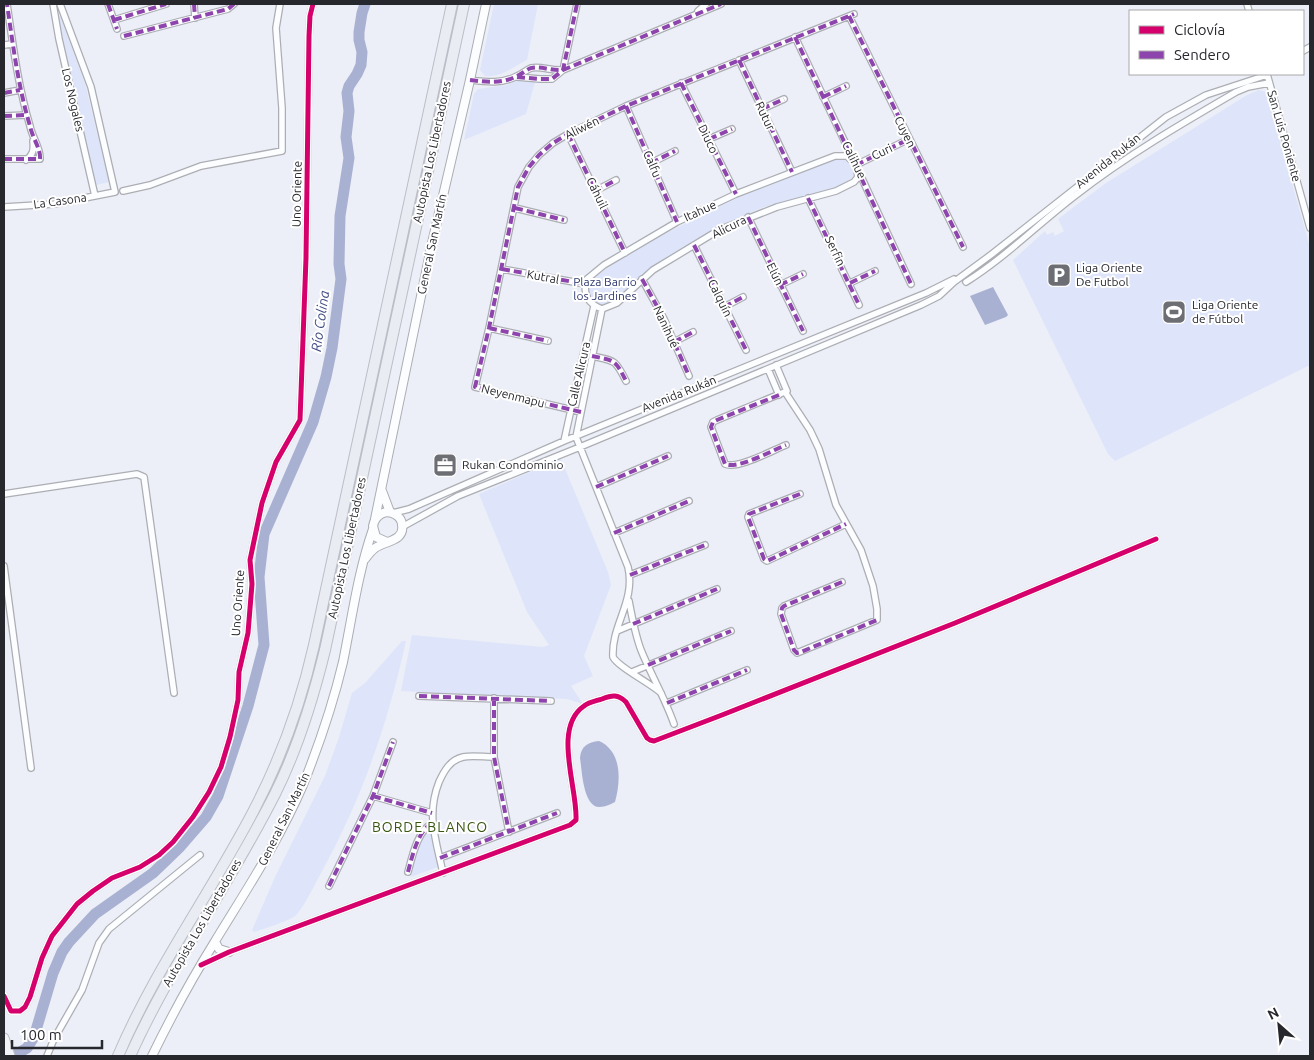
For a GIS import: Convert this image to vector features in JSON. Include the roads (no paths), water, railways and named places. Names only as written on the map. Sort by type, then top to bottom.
[{"type":"highway","name":"Autopista Los Libertadores","points":[[118,1056],[154,982],[254,810],[280,754],[299,702],[314,646],[452,4]]},
{"type":"highway","name":"Autopista Los Libertadores","points":[[130,1056],[163,989],[241,857],[272,800],[290,762],[307,714],[328,636],[464,4]]},
{"type":"main road","points":[[4,1038],[10,1056]]},
{"type":"street","points":[[4,159],[40,159],[39,150],[32,136],[20,90],[7,22],[7,4]]},
{"type":"street","name":"Los Nogales","points":[[53,4],[59,39],[95,196]]},
{"type":"street","name":"Los Nogales","points":[[60,4],[88,78],[115,192]]},
{"type":"street","points":[[108,4],[117,29]]},
{"type":"street","points":[[114,20],[166,4]]},
{"type":"street","points":[[194,4],[195,18]]},
{"type":"street","points":[[124,36],[228,9],[234,4]]},
{"type":"street","points":[[123,191],[150,185],[201,166],[282,151],[282,108],[276,28],[280,4]]},
{"type":"street","name":"Uno Oriente","points":[[4,996],[11,1011],[20,1011],[30,997],[42,958],[52,936],[77,904],[112,878],[152,860],[173,842],[193,817],[209,792],[221,767],[238,700],[239,672],[248,633],[252,584],[250,560],[262,503],[276,462],[300,420],[306,258],[309,36],[313,4]]},
{"type":"street","name":"General San Martín","points":[[375,519],[446,180],[486,4]]},
{"type":"street","points":[[563,70],[577,4]]},
{"type":"street","points":[[692,15],[706,4]]},
{"type":"street","points":[[517,77],[552,79],[563,70],[721,4]]},
{"type":"street","name":"Aliwén","points":[[475,387],[502,270],[518,187],[529,167],[546,149],[568,134],[626,106],[851,15]]},
{"type":"street","name":"Cuyen","points":[[851,15],[963,248]]},
{"type":"street","name":"Calihue","points":[[795,37],[911,284]]},
{"type":"street","points":[[4,45],[12,44]]},
{"type":"street","name":"Rutur","points":[[740,60],[792,172]]},
{"type":"street","points":[[470,80],[497,82],[517,77],[530,69],[542,67],[552,71],[563,70]]},
{"type":"street","points":[[540,79],[542,67]]},
{"type":"street","name":"Avenida Rukán","points":[[402,527],[448,500],[580,447],[939,296],[964,274],[1166,117],[1206,95],[1264,75]]},
{"type":"street","name":"San Luis Poniente","points":[[1267,75],[1310,228]]},
{"type":"street","points":[[966,282],[997,261],[1075,196],[1114,168],[1236,92],[1269,82]]},
{"type":"street","name":"Diuco","points":[[681,83],[736,194]]},
{"type":"street","points":[[823,96],[846,86]]},
{"type":"street","points":[[4,93],[20,90]]},
{"type":"street","points":[[762,109],[784,99]]},
{"type":"street","name":"Calfu","points":[[626,106],[677,222]]},
{"type":"street","points":[[4,116],[26,115]]},
{"type":"street","points":[[708,139],[732,129]]},
{"type":"street","name":"Cáhuil","points":[[568,134],[625,253]]},
{"type":"street","points":[[26,160],[33,152],[32,136]]},
{"type":"street","name":"Curi","points":[[856,165],[909,139]]},
{"type":"street","points":[[651,163],[674,151]]},
{"type":"street","name":"Itahue","points":[[585,284],[593,273],[677,222],[736,194],[841,155],[847,156],[856,165]]},
{"type":"street","name":"Alicura","points":[[602,309],[617,303],[658,266],[719,230],[808,198],[836,191],[854,182],[858,177],[856,165]]},
{"type":"street","points":[[596,191],[616,180]]},
{"type":"street","name":"La Casona","points":[[4,207],[54,204],[115,192]]},
{"type":"street","name":"Serfin","points":[[808,198],[859,305]]},
{"type":"street","points":[[514,208],[564,220]]},
{"type":"street","name":"Elún","points":[[748,218],[803,331]]},
{"type":"street","name":"Calquín","points":[[694,245],[746,350]]},
{"type":"street","name":"Kutral","points":[[502,270],[585,284]]},
{"type":"street","points":[[850,283],[875,270]]},
{"type":"street","points":[[780,285],[803,274]]},
{"type":"street","name":"Avenida Rukán","points":[[391,513],[409,509],[564,441],[926,293],[964,274]]},
{"type":"street","name":"Nanihué","points":[[642,279],[689,376]]},
{"type":"street","points":[[585,284],[587,299],[594,306],[602,309]]},
{"type":"street","points":[[724,307],[744,297]]},
{"type":"street","name":"Calle Alicura","points":[[564,441],[594,306]]},
{"type":"street","name":"Calle Alicura","points":[[576,436],[602,309]]},
{"type":"street","points":[[489,328],[548,341]]},
{"type":"street","points":[[674,342],[692,332]]},
{"type":"street","points":[[810,340],[814,349]]},
{"type":"street","points":[[592,356],[613,360],[619,366],[626,381]]},
{"type":"street","points":[[776,365],[784,393]]},
{"type":"street","points":[[768,368],[800,414],[819,449],[834,498],[861,550],[868,569],[877,609],[877,620],[797,653],[794,650],[782,614],[782,608],[842,582]]},
{"type":"street","name":"Neyenmapu","points":[[475,387],[581,412]]},
{"type":"street","points":[[693,388],[697,398]]},
{"type":"street","points":[[784,393],[716,420],[711,427],[726,464],[729,466],[740,464],[786,445]]},
{"type":"street","points":[[576,436],[630,576],[628,599],[617,631],[614,657],[620,666],[632,672],[661,693]]},
{"type":"street","points":[[596,487],[668,456]]},
{"type":"street","points":[[4,494],[137,474],[144,477],[174,693]]},
{"type":"street","points":[[489,474],[492,482]]},
{"type":"street","name":"General San Martín","points":[[381,484],[383,497],[391,513]]},
{"type":"street","points":[[800,494],[750,514],[748,517],[764,559],[767,561],[846,524]]},
{"type":"street","points":[[614,533],[689,501]]},
{"type":"street","points":[[364,561],[372,551],[398,538],[402,527],[401,520],[391,513],[383,513],[375,519],[373,529],[376,536],[387,542]]},
{"type":"street","name":"General San Martín","points":[[152,1056],[170,1019],[275,841],[309,768],[326,722],[340,674],[364,561],[373,529]]},
{"type":"street","points":[[201,965],[229,952],[443,874],[570,825],[576,820],[576,812],[569,771],[570,724],[576,714],[589,703],[612,696],[621,698],[628,705],[647,738],[654,740],[954,623],[1156,539]]},
{"type":"street","points":[[630,576],[705,545]]},
{"type":"street","points":[[4,566],[31,768]]},
{"type":"street","points":[[617,631],[718,589]]},
{"type":"street","points":[[628,599],[633,624],[648,665],[667,703],[674,724]]},
{"type":"street","points":[[632,672],[731,631]]},
{"type":"street","points":[[667,703],[747,670]]},
{"type":"street","points":[[419,696],[551,701]]},
{"type":"street","points":[[494,698],[494,757],[509,832]]},
{"type":"street","points":[[329,886],[373,796],[393,742]]},
{"type":"street","points":[[443,874],[432,813],[433,797],[443,773],[451,763],[463,757],[494,757]]},
{"type":"street","points":[[373,796],[432,813]]},
{"type":"street","points":[[440,858],[558,813]]},
{"type":"street","points":[[408,872],[414,849],[427,826],[433,823]]},
{"type":"street","points":[[47,1056],[54,1038],[82,990],[99,943],[109,929],[200,855]]},
{"type":"street","points":[[215,942],[219,949],[229,952]]},
{"type":"waterway","name":"Río Colina","points":[[13,1056],[27,1048],[34,1037],[53,973],[62,952],[69,942],[95,914],[153,873],[180,847],[206,817],[218,796],[248,706],[264,645],[259,577],[264,534],[313,422],[332,348],[341,279],[339,264],[340,216],[349,158],[346,137],[349,111],[347,93],[361,65],[362,52],[359,32],[365,4]]},
{"type":"place","name":"Liga Oriente De Futbol","points":[[1059,275]]},
{"type":"place","name":"Liga Oriente de Fútbol","points":[[1174,312]]},
{"type":"place","name":"Rukan Condominio","points":[[445,465]]},
{"type":"district","name":"BORDE BLANCO","points":[[430,827]]},
{"type":"park label","name":"Plaza Barrio los Jardines","points":[[605,289]]}]
